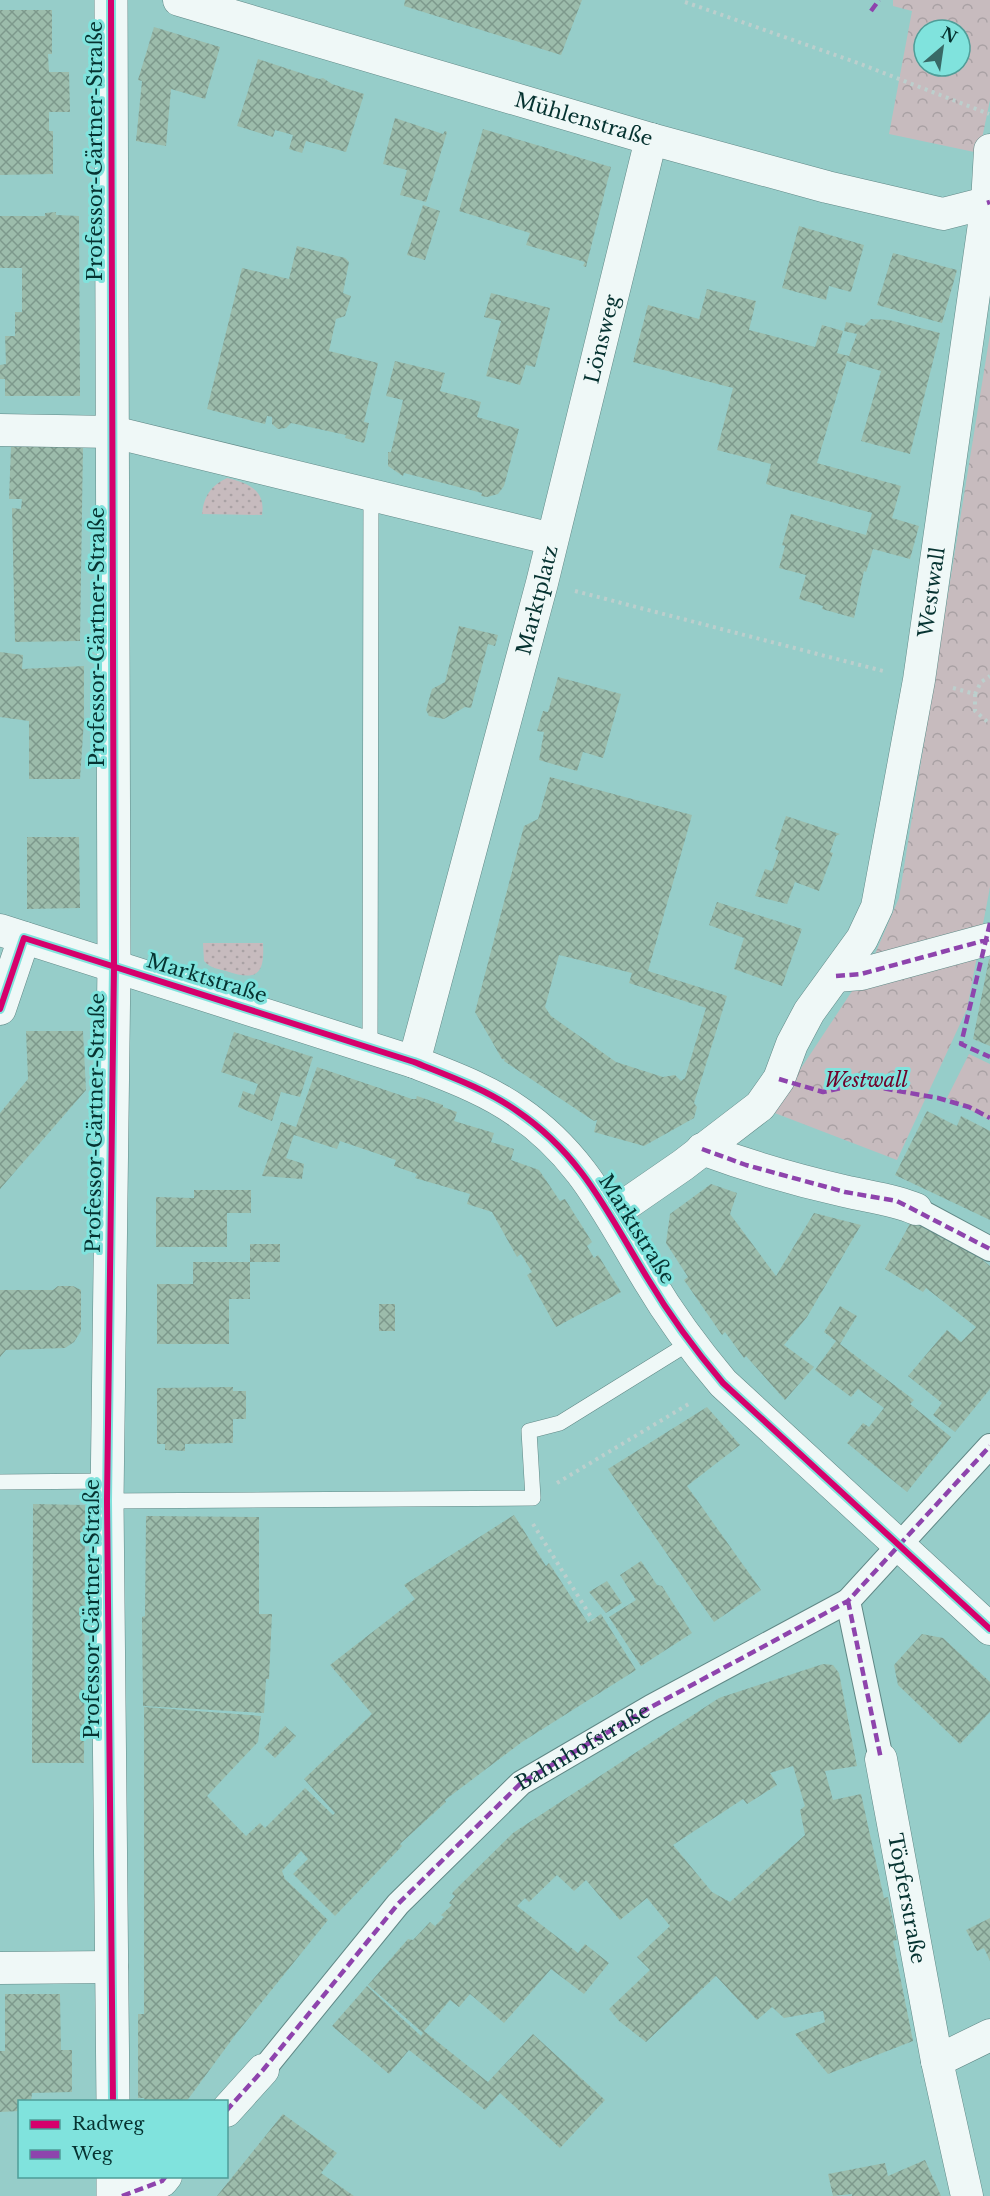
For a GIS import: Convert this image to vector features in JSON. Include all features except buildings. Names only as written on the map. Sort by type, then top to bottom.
[{"type":"street","name":"Professor-Gärtner-Straße","points":[[111,0],[114,966],[108,1491],[112,2100]]},
{"type":"street","name":"Mühlenstraße","points":[[179,0],[651,139],[827,187],[943,214],[988,202]]},
{"type":"street","name":"Lönsweg","points":[[552,539],[651,139]]},
{"type":"street","name":"Westwall","points":[[612,1214],[760,1106],[779,1079],[792,1044],[809,1012],[862,939],[877,907],[919,680],[988,202],[990,150]]},
{"type":"street","name":"Marktplatz","points":[[0,430],[113,432],[552,539],[414,1062]]},
{"type":"street","name":"Marktstraße","points":[[12,934],[414,1062],[475,1087],[517,1111],[553,1140],[581,1170],[612,1214],[647,1279],[689,1343],[723,1383],[990,1629]]},
{"type":"street","points":[[0,1009],[12,934]]},
{"type":"street","points":[[836,976],[861,974],[990,939]]},
{"type":"street","points":[[702,1149],[746,1165],[845,1192],[897,1201],[990,1249]]},
{"type":"street","name":"Bahnhofstraße","points":[[228,2109],[263,2070],[398,1904],[521,1783],[651,1707],[848,1601],[990,1446]]},
{"type":"street","name":"Töpferstraße","points":[[848,1601],[881,1759],[937,2061],[967,2196]]},
{"type":"street","points":[[0,1968],[112,1967]]},
{"type":"street","points":[[937,2061],[990,2035]]},
{"type":"street","points":[[113,2178],[113,2196]]},
{"type":"street","points":[[122,2196],[162,2181],[164,2178]]},
{"type":"lane","points":[[370,1047],[371,494]]},
{"type":"lane","points":[[0,1482],[108,1491],[533,1498],[530,1431],[560,1423],[689,1343]]},
{"type":"path","points":[[685,2],[858,63],[990,114]]},
{"type":"path","points":[[542,583],[975,694]]},
{"type":"path","points":[[990,676],[981,682],[975,694],[975,711],[990,724]]},
{"type":"path","points":[[593,1620],[523,1509],[533,1498],[723,1383]]},
{"type":"green space","points":[[893,0],[990,0],[990,100],[979,153],[889,134],[912,11],[893,6]]},
{"type":"green space","name":"Westwall","points":[[990,334],[990,887],[967,1009],[897,1160],[772,1112],[872,961],[899,898]]},
{"type":"green space","points":[[227,478],[242,482],[254,489],[261,499],[262,515],[202,514],[204,501],[209,492]]},
{"type":"green space","points":[[203,943],[263,943],[260,969],[257,973],[245,975],[211,967],[204,961]]},
{"type":"green space","points":[[969,1054],[990,1064],[990,1120],[947,1098]]},
{"type":"marked path","points":[[871,11],[879,0]]},
{"type":"marked path","points":[[990,923],[961,1044],[990,1057]]},
{"type":"marked path","points":[[836,976],[861,974],[990,939]]},
{"type":"marked path","points":[[779,1079],[823,1092],[859,1084],[938,1098],[969,1107],[990,1118]]},
{"type":"marked path","points":[[702,1149],[746,1165],[845,1192],[897,1201],[990,1249]]},
{"type":"marked path","points":[[228,2109],[263,2070],[398,1904],[521,1783],[651,1707],[848,1601],[990,1446]]},
{"type":"marked path","points":[[848,1601],[881,1759]]},
{"type":"marked path","points":[[122,2196],[162,2181],[164,2178]]},
{"type":"cycle path","points":[[111,0],[114,966],[107,1501],[113,2100]]},
{"type":"cycle path","points":[[0,1009],[24,938],[414,1062],[505,1103],[540,1128],[577,1167],[606,1209],[665,1306],[723,1383],[990,1629]]}]
